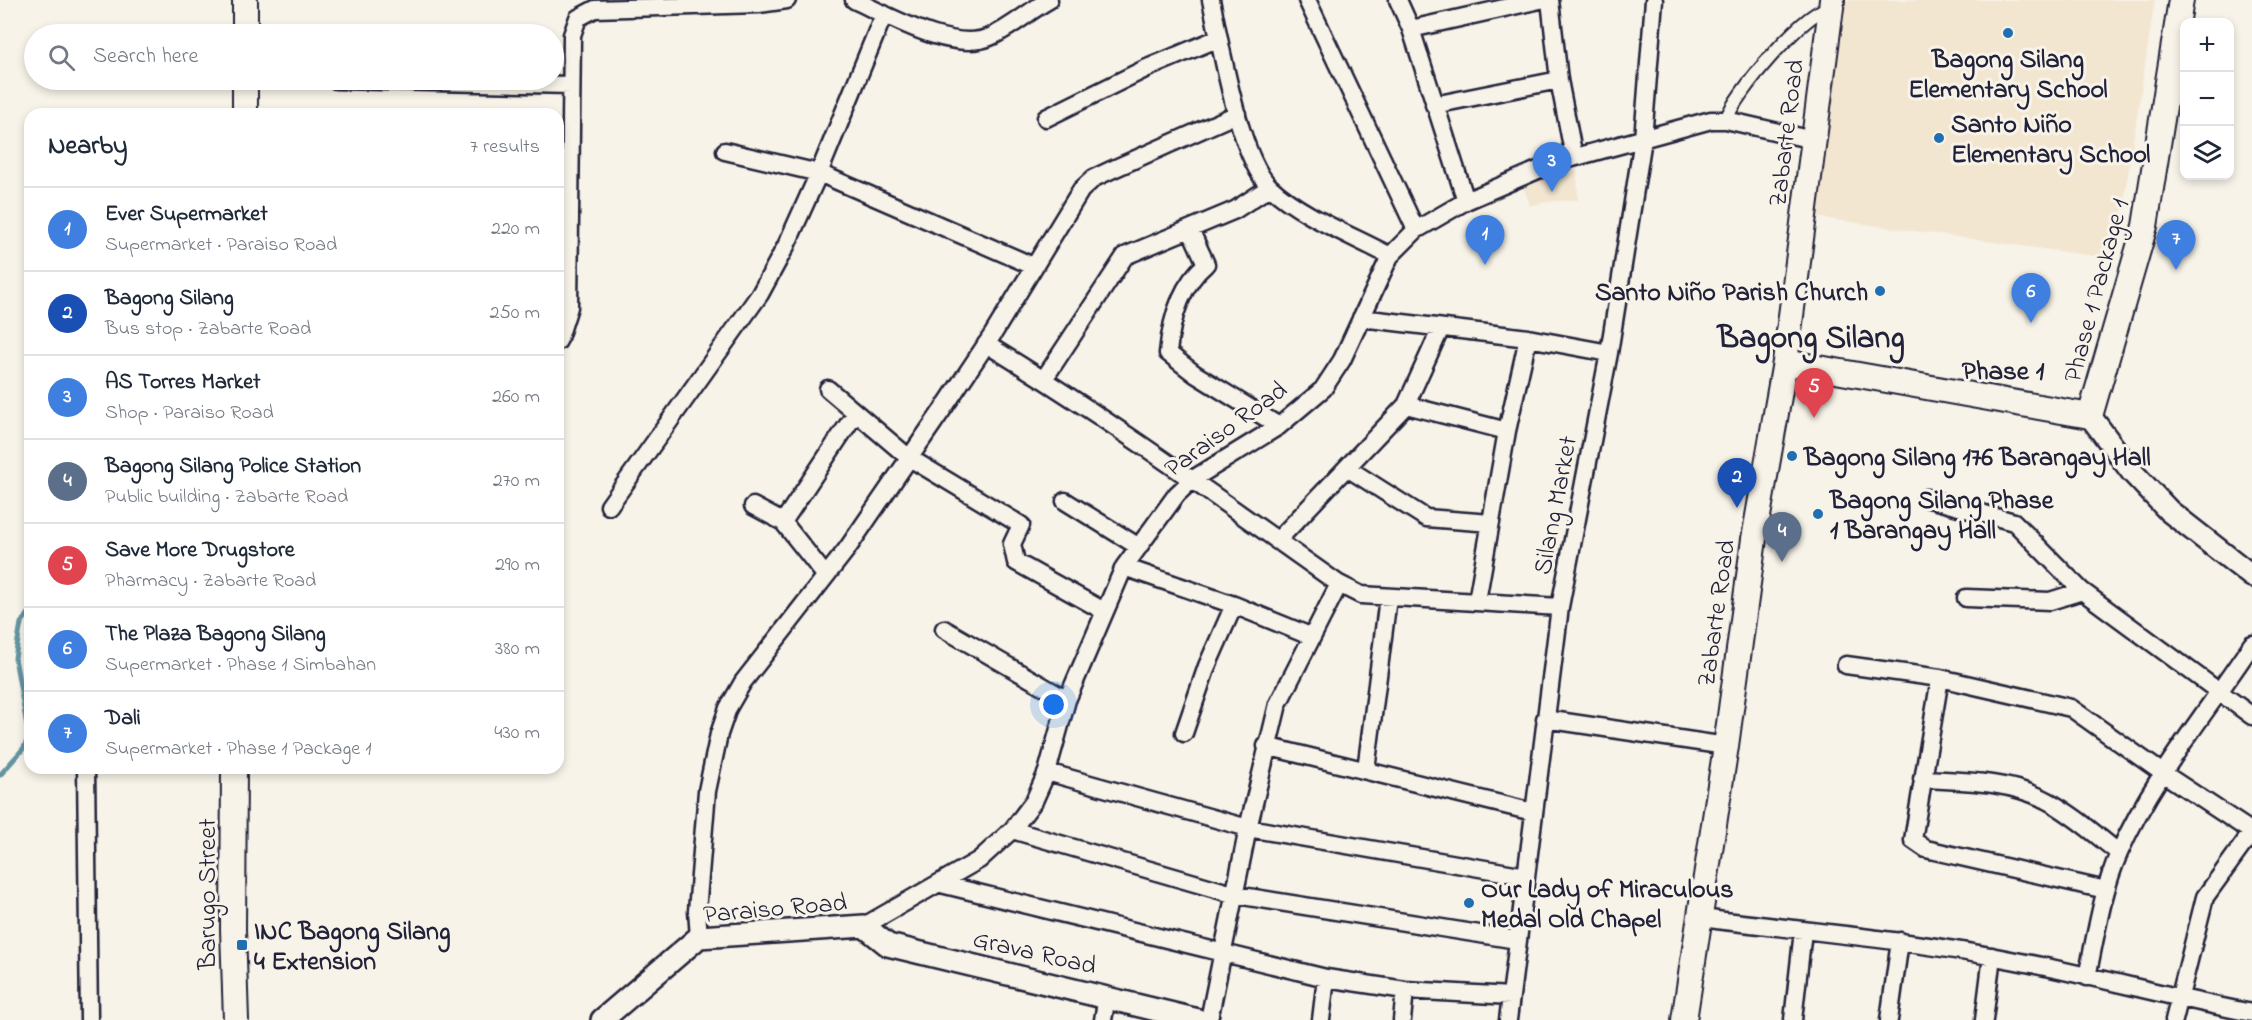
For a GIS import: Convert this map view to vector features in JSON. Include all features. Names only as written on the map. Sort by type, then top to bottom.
[{"type":"main road","points":[[245,0],[245,24]]},
{"type":"main road","name":"Phase 1 Package 1","points":[[2090,416],[2145,226],[2181,0]]},
{"type":"main road","name":"Zabarte Road","points":[[1684,1020],[1726,746],[1754,538],[1785,362],[1831,4]]},
{"type":"main road","points":[[245,90],[245,108]]},
{"type":"main road","points":[[1785,362],[2090,416]]},
{"type":"main road","name":"Barugo Street","points":[[234,774],[233,929],[236,1020]]},
{"type":"street","points":[[564,316],[569,307],[571,85],[574,26],[580,15],[588,11],[759,4],[787,0]]},
{"type":"street","points":[[854,0],[946,39],[971,41],[982,40],[1001,32],[1049,0]]},
{"type":"street","points":[[1211,0],[1238,114],[1248,150],[1258,172],[1270,187],[1290,203],[1390,256]]},
{"type":"street","points":[[1307,0],[1416,230]]},
{"type":"street","points":[[1398,0],[1411,29],[1466,201]]},
{"type":"street","points":[[1411,29],[1540,0]]},
{"type":"street","points":[[1550,0],[1559,80],[1574,157]]},
{"type":"street","name":"Silang Market","points":[[1508,1020],[1560,607],[1609,353],[1643,139],[1654,0]]},
{"type":"street","points":[[1726,120],[1733,102],[1777,51],[1812,15],[1831,4]]},
{"type":"street","points":[[609,506],[760,294],[786,246],[819,173],[884,14]]},
{"type":"street","points":[[1046,118],[1145,69],[1220,38]]},
{"type":"street","points":[[1434,105],[1559,80]]},
{"type":"street","points":[[564,85],[571,85]]},
{"type":"street","points":[[699,937],[697,911],[699,867],[707,791],[719,734],[728,708],[743,682],[847,549],[986,344],[1081,190],[1094,178],[1238,114]]},
{"type":"street","name":"Paraiso Road","points":[[602,1020],[699,937],[864,926],[941,884],[979,860],[1012,830],[1034,801],[1047,772],[1067,700],[1124,567],[1177,494],[1193,479],[1279,426],[1329,382],[1390,256],[1416,230],[1466,201],[1574,157],[1711,120],[1726,120],[1813,140]]},
{"type":"street","points":[[725,151],[819,173],[1033,266]]},
{"type":"street","points":[[1044,379],[1125,256],[1235,210],[1270,187]]},
{"type":"street","points":[[1190,229],[1206,264],[1192,276],[1171,323],[1168,353],[1202,379],[1279,426]]},
{"type":"street","points":[[1361,318],[1528,338],[1609,353]]},
{"type":"street","points":[[1277,541],[1406,405],[1441,328]]},
{"type":"street","points":[[1477,602],[1507,431],[1528,338]]},
{"type":"street","points":[[986,344],[1044,379],[1193,479],[1339,584],[1361,595],[1560,607]]},
{"type":"street","points":[[828,389],[908,457],[1021,525],[1012,544],[1016,562],[1104,611]]},
{"type":"street","points":[[1406,405],[1507,431]]},
{"type":"street","points":[[783,522],[855,414]]},
{"type":"street","points":[[2090,416],[2132,472],[2169,511],[2252,576]]},
{"type":"street","points":[[1347,468],[1426,518],[1491,523]]},
{"type":"street","points":[[1926,498],[2007,518],[2082,591],[2252,716]]},
{"type":"street","points":[[1065,501],[1139,547]]},
{"type":"street","points":[[753,506],[783,522],[825,575]]},
{"type":"street","points":[[1124,567],[1234,605],[1310,636]]},
{"type":"street","points":[[1209,1020],[1248,828],[1266,746],[1278,705],[1310,636],[1339,584]]},
{"type":"street","points":[[1966,598],[2010,602],[2050,601],[2082,591]]},
{"type":"street","points":[[1366,771],[1388,598]]},
{"type":"street","points":[[1184,733],[1208,666],[1234,605]]},
{"type":"street","points":[[944,629],[1067,700]]},
{"type":"street","points":[[2087,976],[2106,890],[2119,853],[2164,774],[2252,644]]},
{"type":"street","points":[[1846,665],[1940,678],[2072,708],[2164,774],[2252,832],[2205,897],[2174,1020]]},
{"type":"street","points":[[1940,678],[1913,840],[1917,845],[2106,890]]},
{"type":"street","points":[[1545,719],[1726,746]]},
{"type":"street","points":[[1266,746],[1533,812]]},
{"type":"street","points":[[1047,772],[1248,828],[1526,876]]},
{"type":"street","points":[[86,774],[89,1020]]},
{"type":"street","points":[[1922,779],[1954,780],[2023,791],[2046,800],[2070,815],[2119,853]]},
{"type":"street","points":[[1012,830],[1236,895],[1517,940]]},
{"type":"street","points":[[941,884],[1326,978],[1405,990],[1510,996]]},
{"type":"street","points":[[1700,918],[1900,941],[1992,956],[2179,999],[2252,1013]]},
{"type":"street","name":"Grava Road","points":[[864,926],[888,945],[1107,996],[1198,1020]]},
{"type":"street","points":[[1793,1020],[1803,931]]},
{"type":"street","points":[[1889,1020],[1900,941]]},
{"type":"street","points":[[1984,1020],[1992,956]]},
{"type":"street","points":[[1321,1020],[1326,978]]},
{"type":"street","points":[[1402,1020],[1405,990]]},
{"type":"street","points":[[1103,1020],[1107,996]]},
{"type":"shaded area","points":[[1845,0],[2155,0],[2115,259],[1814,217]]},
{"type":"shaded area","points":[[1577,171],[1578,200],[1544,202],[1530,206],[1522,184],[1544,176]]},
{"type":"waterway","points":[[24,619],[21,623],[15,658],[24,709]]},
{"type":"waterway","points":[[0,775],[24,747]]},
{"type":"place","name":"Bagong Silang Elementary School","points":[[2008,33]]},
{"type":"place","name":"Santo Niño Elementary School","points":[[1939,138]]},
{"type":"place","name":"AS Torres Market","points":[[1552,192]]},
{"type":"place","name":"Ever Supermarket","points":[[1485,265]]},
{"type":"place","name":"Dali","points":[[2176,270]]},
{"type":"place","name":"Santo Niño Parish Church","points":[[1880,291]]},
{"type":"place","name":"The Plaza Bagong Silang","points":[[2031,323]]},
{"type":"place","name":"Save More Drugstore","points":[[1814,418]]},
{"type":"place","name":"Bagong Silang 176 Barangay Hall","points":[[1792,456]]},
{"type":"place","name":"Bagong Silang","points":[[1737,508]]},
{"type":"place","name":"Bagong Silang Phase 1 Barangay Hall","points":[[1818,514]]},
{"type":"place","name":"Bagong Silang Police Station","points":[[1782,562]]},
{"type":"place","name":"Our Lady of Miraculous Medal Old Chapel","points":[[1469,903]]},
{"type":"place","name":"INC Bagong Silang 4 Extension","points":[[242,945]]},
{"type":"district","name":"Bagong Silang","points":[[1811,336]]},
{"type":"district","name":"Phase 1","points":[[2003,370]]}]
